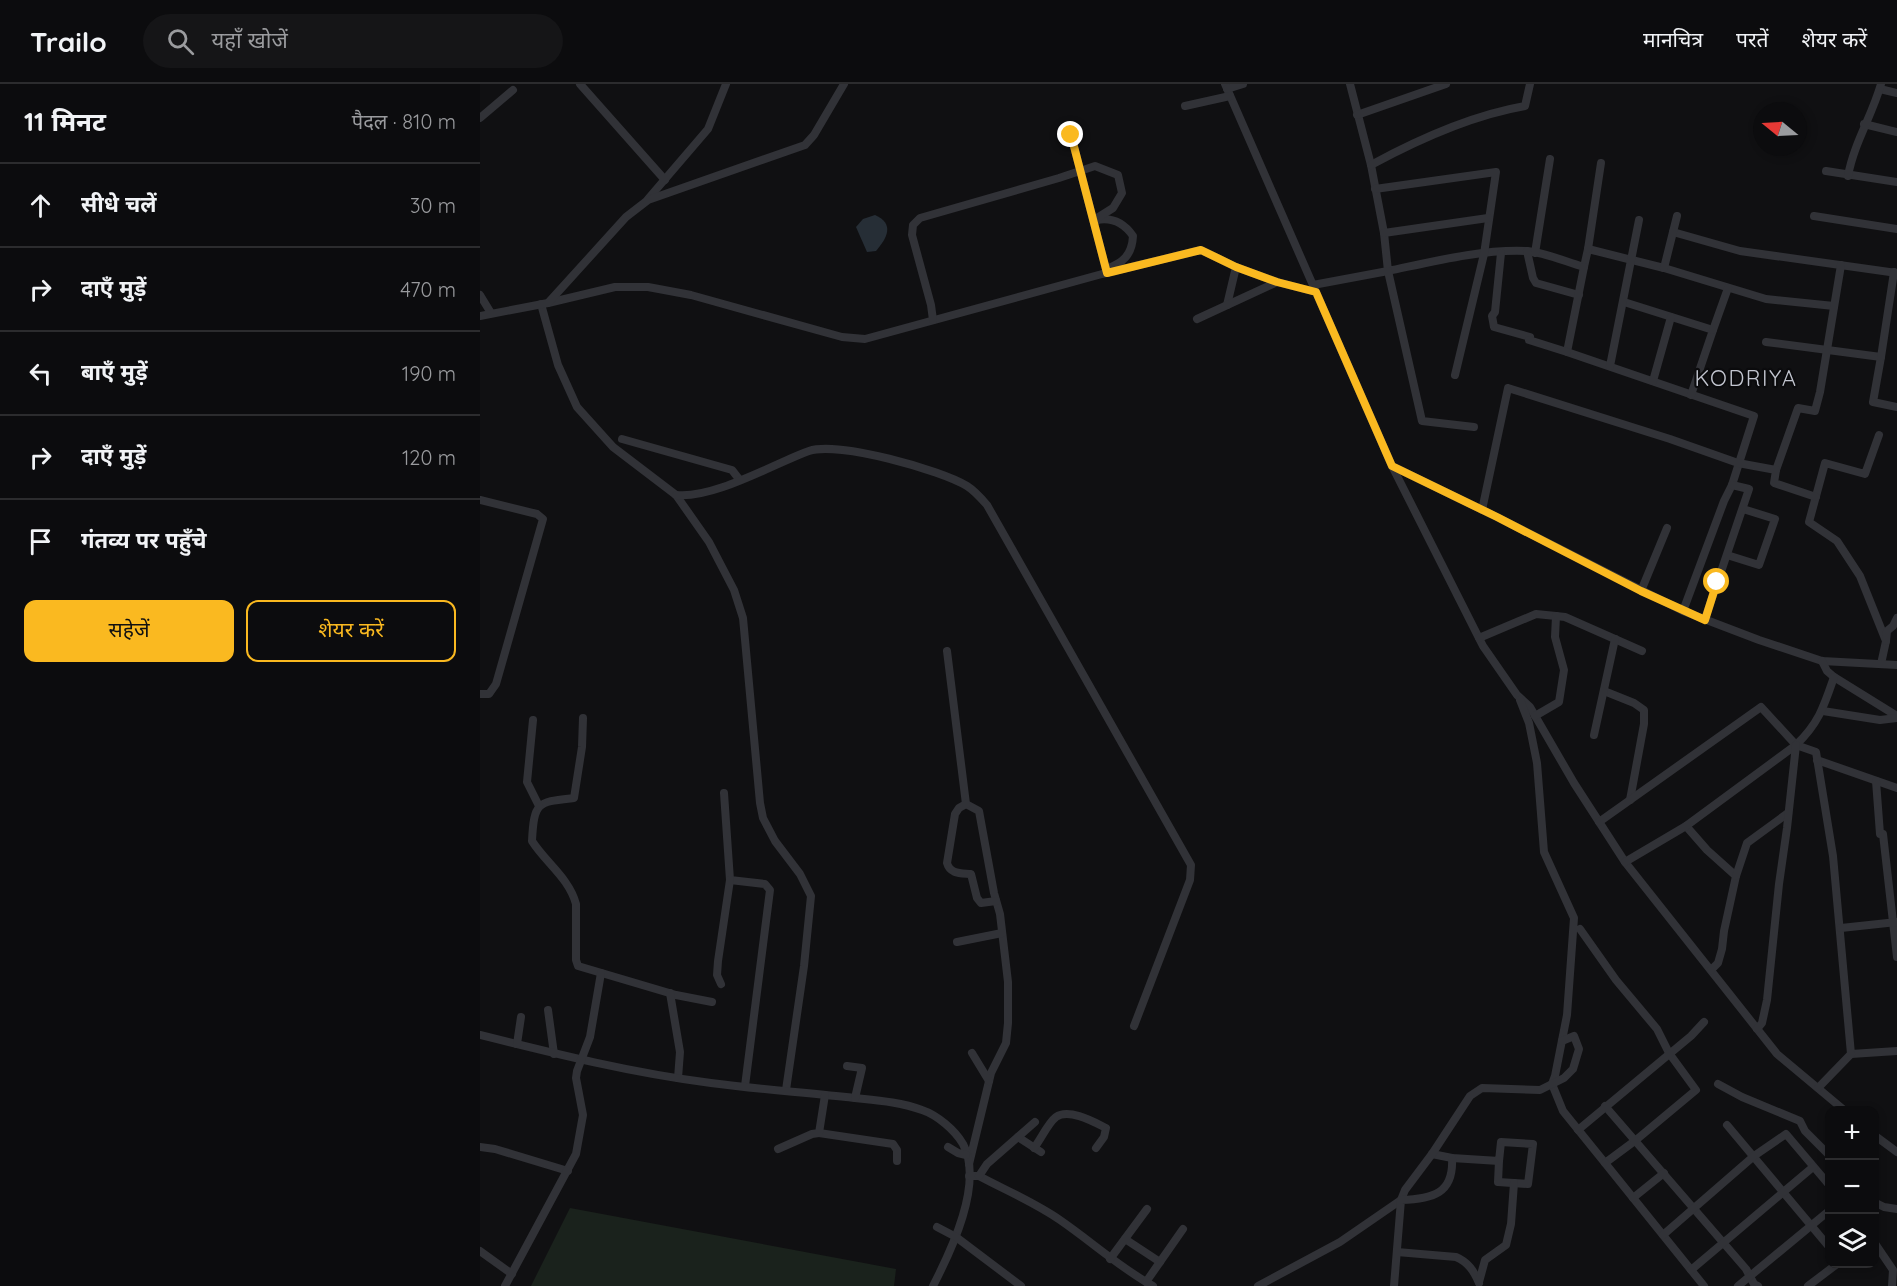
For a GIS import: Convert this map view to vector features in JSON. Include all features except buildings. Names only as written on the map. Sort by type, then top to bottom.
[{"type":"street","points":[[580,84],[665,180]]},
{"type":"street","points":[[545,304],[626,217],[648,200],[708,129],[726,84]]},
{"type":"street","points":[[648,200],[805,145],[814,135],[844,84]]},
{"type":"street","points":[[1185,106],[1243,84]]},
{"type":"street","points":[[1350,84],[1371,165],[1384,233],[1388,272],[1422,421],[1474,427]]},
{"type":"street","points":[[1357,115],[1446,84]]},
{"type":"street","points":[[1371,165],[1407,145],[1497,111],[1525,106],[1530,84]]},
{"type":"street","points":[[1848,176],[1850,163],[1880,86],[1897,93]]},
{"type":"street","points":[[480,118],[511,87]]},
{"type":"street","points":[[1227,90],[1392,466],[1479,638],[1517,694],[1530,707],[1625,862],[1777,1054],[1839,1106]]},
{"type":"street","points":[[1864,124],[1897,132]]},
{"type":"street","points":[[1071,135],[1107,271]]},
{"type":"street","points":[[1550,159],[1531,252],[1533,278],[1536,283],[1579,295]]},
{"type":"street","points":[[1567,352],[1588,249],[1601,163]]},
{"type":"street","points":[[933,320],[912,235],[916,221],[935,213],[1081,172],[1095,166],[1118,175],[1122,194],[1113,208],[1094,220]]},
{"type":"street","points":[[1826,171],[1897,182]]},
{"type":"street","points":[[1375,189],[1496,172],[1484,254],[1455,375]]},
{"type":"street","points":[[1664,267],[1677,216]]},
{"type":"street","points":[[1814,216],[1897,229]]},
{"type":"street","points":[[1384,233],[1488,218]]},
{"type":"street","points":[[1094,220],[1110,219],[1121,223],[1133,236],[1128,255],[1107,271]]},
{"type":"street","points":[[1610,366],[1639,220]]},
{"type":"street","points":[[1673,232],[1740,251],[1895,273],[1873,402],[1897,406]]},
{"type":"street","points":[[1588,249],[1632,258],[1766,299],[1834,306]]},
{"type":"street","points":[[480,316],[545,304],[615,287],[648,287],[691,295],[854,339],[881,336],[1107,271],[1201,250],[1236,267],[1277,282],[1314,288],[1421,264],[1484,254],[1531,252],[1584,267]]},
{"type":"street","points":[[1501,253],[1495,312],[1492,316],[1494,327],[1754,416],[1732,484],[1683,611]]},
{"type":"street","points":[[1816,497],[1774,483],[1776,470],[1798,408],[1815,411],[1841,265]]},
{"type":"street","points":[[1227,305],[1236,267]]},
{"type":"street","points":[[1197,319],[1277,282]]},
{"type":"street","points":[[1691,395],[1728,288]]},
{"type":"street","points":[[480,295],[491,313]]},
{"type":"street","points":[[1624,302],[1713,330]]},
{"type":"street","points":[[545,304],[558,365],[577,407],[613,447],[676,495],[716,554],[734,590],[743,618],[756,774],[763,818],[775,841],[800,874],[811,896],[804,966],[786,1090]]},
{"type":"street","points":[[1653,381],[1671,317]]},
{"type":"street","points":[[1766,342],[1881,357]]},
{"type":"street","points":[[1482,510],[1508,388],[1738,463],[1776,470]]},
{"type":"street","points":[[1879,435],[1865,474],[1825,463],[1809,522],[1837,541],[1850,559],[1860,576],[1886,641]]},
{"type":"street","points":[[622,439],[732,470],[739,479]]},
{"type":"street","points":[[676,495],[698,494],[810,450],[832,448],[882,458],[941,474],[969,487],[987,505],[1191,865],[1190,880],[1134,1026]]},
{"type":"street","points":[[1392,466],[1641,591],[1705,620],[1822,661],[1897,665]]},
{"type":"street","points":[[1705,620],[1749,489],[1732,484]]},
{"type":"street","points":[[480,500],[537,514],[543,519],[496,684],[489,694],[480,694]]},
{"type":"street","points":[[1727,555],[1759,565],[1775,519],[1743,508]]},
{"type":"street","points":[[1641,591],[1667,528]]},
{"type":"street","points":[[1479,638],[1536,614],[1565,617],[1642,651]]},
{"type":"street","points":[[1535,716],[1559,702],[1564,670],[1555,637],[1556,616]]},
{"type":"street","points":[[1881,664],[1887,631],[1897,618]]},
{"type":"street","points":[[1594,735],[1615,639]]},
{"type":"street","points":[[947,651],[966,804]]},
{"type":"street","points":[[1822,661],[1827,671],[1834,677],[1897,717]]},
{"type":"street","points":[[1625,862],[1686,826],[1796,745],[1808,733],[1823,711],[1834,677]]},
{"type":"street","points":[[1604,691],[1634,703],[1644,710],[1644,724],[1630,800]]},
{"type":"street","points":[[1517,694],[1529,723],[1537,763],[1544,852],[1574,918],[1575,933],[1564,1030],[1552,1084],[1563,1111],[1704,1286]]},
{"type":"street","points":[[1599,822],[1761,707],[1796,745],[1816,752],[1833,856],[1851,1054]]},
{"type":"street","points":[[1823,711],[1880,720],[1897,717]]},
{"type":"street","points":[[539,806],[548,800],[574,798],[582,747],[583,718]]},
{"type":"street","points":[[533,720],[527,782],[539,806],[532,841],[560,874],[574,896],[578,966],[670,993],[712,1002]]},
{"type":"street","points":[[1757,1029],[1762,1023],[1767,1000],[1796,745]]},
{"type":"street","points":[[1817,760],[1897,788]]},
{"type":"street","points":[[1876,781],[1881,834],[1895,922],[1897,957]]},
{"type":"street","points":[[721,984],[717,975],[718,961],[730,880],[724,793]]},
{"type":"street","points":[[933,1286],[962,1222],[969,1164],[991,1073],[1006,1043],[1008,1023],[1008,982],[996,901],[978,811],[966,804]]},
{"type":"street","points":[[966,804],[955,814],[947,863],[952,871],[970,874],[977,898],[981,903],[996,901]]},
{"type":"street","points":[[1711,970],[1718,963],[1722,949],[1725,922],[1747,843],[1788,813]]},
{"type":"street","points":[[1686,826],[1707,850],[1737,876]]},
{"type":"street","points":[[730,880],[765,884],[770,890],[744,1086]]},
{"type":"street","points":[[1841,928],[1895,922]]},
{"type":"street","points":[[1580,929],[1616,980],[1657,1029],[1669,1053],[1696,1090],[1605,1163]]},
{"type":"street","points":[[957,942],[1002,933]]},
{"type":"street","points":[[505,1286],[576,1154],[583,1115],[576,1078],[590,1036],[602,973]]},
{"type":"street","points":[[670,993],[680,1052],[678,1078]]},
{"type":"street","points":[[548,1010],[554,1054]]},
{"type":"street","points":[[517,1044],[521,1017]]},
{"type":"street","points":[[1578,1130],[1704,1023]]},
{"type":"street","points":[[1394,1286],[1401,1200],[1405,1190],[1470,1096],[1482,1088],[1540,1090],[1564,1078],[1573,1069],[1580,1049],[1574,1036],[1564,1030]]},
{"type":"street","points":[[480,1035],[581,1060],[678,1078],[882,1101],[923,1110],[945,1123],[963,1144],[969,1164]]},
{"type":"street","points":[[1562,1041],[1574,1036]]},
{"type":"street","points":[[1818,1088],[1851,1054],[1897,1052]]},
{"type":"street","points":[[972,1053],[989,1081]]},
{"type":"street","points":[[847,1066],[861,1068],[855,1098]]},
{"type":"street","points":[[1718,1084],[1742,1097],[1800,1121],[1805,1131],[1825,1151]]},
{"type":"street","points":[[819,1133],[825,1095]]},
{"type":"street","points":[[1605,1106],[1746,1269],[1754,1284],[1758,1286]]},
{"type":"street","points":[[1018,1137],[1038,1150],[1055,1117],[1064,1114],[1093,1121],[1106,1128],[1104,1137],[1096,1148]]},
{"type":"street","points":[[979,1176],[987,1164],[1035,1122]]},
{"type":"street","points":[[1727,1125],[1825,1242]]},
{"type":"street","points":[[778,1149],[819,1133],[893,1144],[897,1150],[897,1161]]},
{"type":"street","points":[[1664,1235],[1754,1156],[1786,1134],[1825,1180]]},
{"type":"street","points":[[1879,1138],[1897,1152]]},
{"type":"street","points":[[1501,1142],[1533,1144],[1528,1184],[1498,1182],[1499,1161],[1501,1142]]},
{"type":"street","points":[[480,1147],[495,1149],[568,1171]]},
{"type":"street","points":[[948,1147],[966,1155]]},
{"type":"street","points":[[1432,1154],[1452,1158],[1499,1161]]},
{"type":"street","points":[[1258,1286],[1340,1242],[1401,1200],[1422,1199],[1439,1192],[1453,1173],[1452,1158]]},
{"type":"street","points":[[1691,1270],[1813,1167]]},
{"type":"street","points":[[1634,1198],[1664,1173]]},
{"type":"street","points":[[969,1176],[979,1176],[1059,1219],[1110,1259],[1150,1284],[1160,1262],[1183,1229]]},
{"type":"street","points":[[1479,1284],[1485,1260],[1506,1245],[1511,1224],[1514,1183]]},
{"type":"street","points":[[1879,1204],[1897,1209]]},
{"type":"street","points":[[1110,1259],[1147,1209]]},
{"type":"street","points":[[1738,1286],[1825,1214]]},
{"type":"street","points":[[937,1227],[956,1237],[1022,1286]]},
{"type":"street","points":[[1125,1239],[1160,1262]]},
{"type":"street","points":[[1879,1248],[1893,1270],[1892,1286]]},
{"type":"street","points":[[480,1251],[512,1274]]},
{"type":"street","points":[[1396,1252],[1456,1257],[1464,1260],[1470,1266],[1479,1284]]},
{"type":"street","points":[[1808,1286],[1831,1268]]},
{"type":"shaded area","points":[[875,215],[885,223],[887,232],[876,251],[867,252],[856,227],[863,219]]},
{"type":"shaded area","points":[[570,1208],[896,1269],[894,1286],[531,1286]]},
{"type":"district","name":"KODRIYA","points":[[1746,378]]},
{"type":"route","points":[[1071,135],[1107,273],[1201,250],[1236,267],[1277,282],[1316,292],[1392,466],[1641,591],[1705,620],[1717,582]]}]
